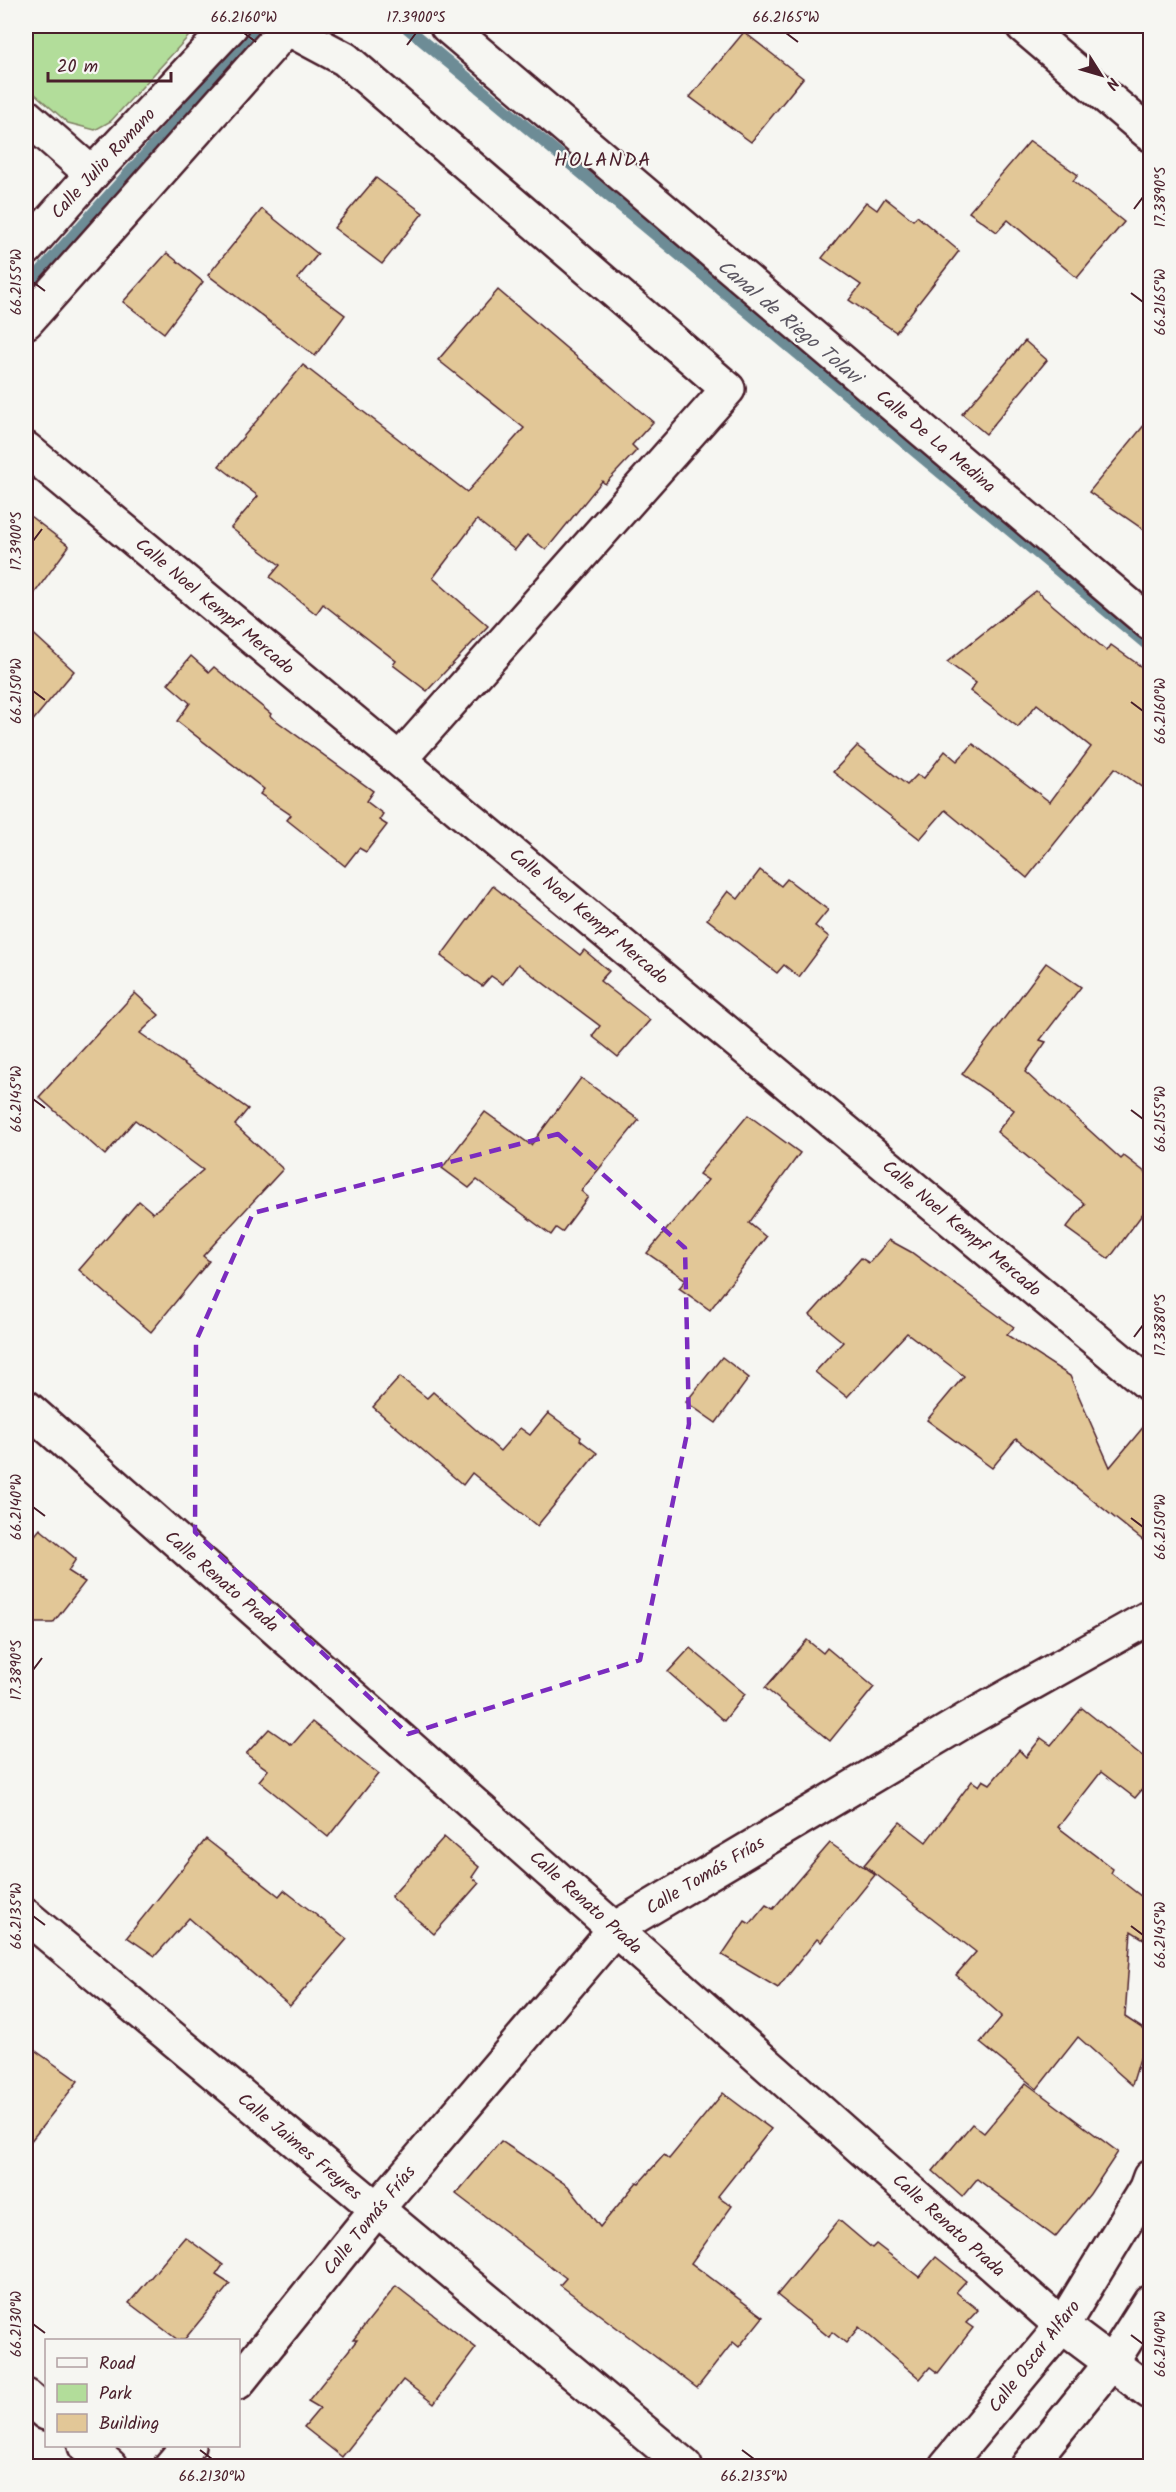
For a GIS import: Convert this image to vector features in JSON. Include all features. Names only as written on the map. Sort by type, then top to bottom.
[{"type":"street","name":"Calle Julio Romano","points":[[26,249],[92,174],[231,26]]},
{"type":"street","name":"Calle De La Medina","points":[[447,26],[1150,623]]},
{"type":"street","points":[[1023,26],[1150,134]]},
{"type":"street","points":[[26,322],[287,28],[345,59],[728,389],[400,759]]},
{"type":"street","points":[[26,117],[92,174]]},
{"type":"street","name":"Calle Noel Kempf Mercado","points":[[26,449],[1150,1385]]},
{"type":"street","name":"Calle Renato Prada","points":[[26,1407],[1062,2326],[1150,2392]]},
{"type":"street","name":"Calle Tomás Frías","points":[[240,2380],[376,2210],[616,1928],[966,1720],[1150,1617]]},
{"type":"street","name":"Calle Jaimes Freyres","points":[[26,1916],[685,2466]]},
{"type":"street","name":"Calle Oscar Alfaro","points":[[946,2466],[1062,2326],[1150,2177]]},
{"type":"street","points":[[1029,2466],[1112,2362],[1150,2302]]},
{"type":"street","points":[[26,2396],[45,2413]]},
{"type":"street","points":[[87,2447],[110,2466]]},
{"type":"street","points":[[171,2466],[186,2447]]},
{"type":"highlighted area","points":[[558,1134],[685,1248],[689,1424],[640,1660],[408,1734],[195,1532],[196,1341],[253,1213]]},
{"type":"green space","points":[[26,26],[198,26],[111,121],[95,130],[68,123],[26,86]]},
{"type":"building","points":[[744,32],[803,78],[751,142],[690,97]]},
{"type":"building","points":[[1030,141],[1078,175],[1073,181],[1124,222],[1077,278],[1008,220],[997,232],[969,212]]},
{"type":"building","points":[[376,178],[423,213],[382,264],[334,228]]},
{"type":"building","points":[[885,198],[913,220],[917,216],[959,251],[896,332],[849,300],[861,285],[822,258],[866,202],[877,210]]},
{"type":"building","points":[[262,209],[318,254],[297,279],[345,315],[315,356],[208,275]]},
{"type":"building","points":[[167,253],[203,282],[164,333],[123,302]]},
{"type":"building","points":[[498,290],[653,422],[632,445],[637,450],[605,484],[602,481],[546,550],[527,535],[515,550],[477,520],[433,578],[488,626],[427,691],[393,665],[396,661],[323,604],[316,614],[270,577],[280,565],[231,528],[258,496],[219,466],[303,365],[467,492],[524,428],[438,360]]},
{"type":"building","points":[[1025,341],[1047,360],[986,434],[962,414]]},
{"type":"building","points":[[1150,418],[1150,534],[1089,492]]},
{"type":"building","points":[[26,513],[69,546],[26,605]]},
{"type":"building","points":[[1036,591],[1107,651],[1111,645],[1150,673],[1150,793],[1115,768],[1027,878],[945,810],[920,839],[833,772],[857,746],[907,785],[917,775],[924,778],[945,751],[957,761],[973,744],[1050,802],[1091,747],[1037,704],[1018,727],[970,691],[976,683],[947,662]]},
{"type":"building","points":[[26,627],[74,671],[26,729]]},
{"type":"building","points":[[191,656],[209,672],[214,667],[271,714],[270,716],[373,791],[366,801],[383,814],[379,820],[387,825],[366,852],[359,848],[345,866],[287,820],[291,815],[260,794],[264,789],[177,721],[190,703],[168,684]]},
{"type":"building","points":[[760,870],[781,886],[787,879],[828,910],[815,926],[829,937],[799,977],[784,965],[777,973],[707,919],[728,891],[738,899]]},
{"type":"building","points":[[493,886],[580,955],[584,950],[609,971],[600,981],[650,1020],[618,1057],[592,1036],[600,1026],[518,964],[503,984],[491,976],[482,986],[441,956]]},
{"type":"building","points":[[1046,963],[1081,987],[1040,1040],[1046,1042],[1025,1072],[1121,1159],[1124,1156],[1150,1176],[1150,1204],[1109,1259],[1066,1228],[1085,1204],[997,1132],[1014,1110],[962,1074]]},
{"type":"building","points":[[135,993],[159,1015],[140,1033],[248,1109],[235,1125],[283,1169],[203,1256],[209,1261],[151,1332],[79,1270],[139,1201],[153,1213],[203,1170],[135,1120],[105,1155],[39,1097]]},
{"type":"building","points":[[581,1078],[639,1120],[581,1191],[588,1197],[562,1232],[556,1228],[551,1235],[477,1180],[469,1188],[442,1168],[485,1112],[531,1145]]},
{"type":"building","points":[[748,1115],[800,1153],[749,1223],[766,1237],[710,1310],[679,1288],[686,1280],[647,1253],[708,1180],[699,1174]]},
{"type":"building","points":[[889,1240],[911,1252],[1014,1327],[1007,1335],[1070,1376],[1110,1467],[1150,1419],[1150,1546],[1016,1439],[992,1468],[927,1420],[964,1376],[907,1333],[847,1397],[815,1372],[843,1342],[810,1315],[861,1258],[869,1263]]},
{"type":"building","points":[[722,1357],[749,1378],[716,1423],[686,1402]]},
{"type":"building","points":[[400,1377],[427,1398],[433,1392],[500,1451],[520,1428],[530,1435],[548,1413],[581,1437],[580,1440],[597,1453],[537,1526],[472,1473],[463,1485],[373,1407]]},
{"type":"building","points":[[40,1529],[76,1559],[68,1571],[85,1582],[53,1623],[26,1623],[26,1546]]},
{"type":"building","points":[[807,1640],[823,1653],[827,1648],[874,1687],[830,1741],[765,1688]]},
{"type":"building","points":[[690,1648],[745,1694],[724,1721],[668,1672]]},
{"type":"building","points":[[1082,1708],[1150,1762],[1150,1780],[1135,1798],[1101,1772],[1058,1827],[1113,1869],[1111,1873],[1150,1903],[1150,1943],[1131,1931],[1125,2017],[1148,2032],[1132,2085],[1078,2037],[1037,2089],[980,2043],[1002,2016],[956,1975],[976,1952],[864,1865],[900,1822],[926,1842],[972,1781],[979,1786],[983,1780],[990,1784],[1019,1750],[1026,1757],[1041,1738],[1051,1745]]},
{"type":"building","points":[[312,1722],[378,1774],[328,1837],[259,1781],[268,1770],[246,1754],[269,1729],[292,1745]]},
{"type":"building","points":[[444,1837],[479,1867],[472,1877],[479,1883],[434,1934],[391,1897]]},
{"type":"building","points":[[206,1839],[279,1896],[284,1890],[347,1939],[290,2006],[189,1918],[155,1956],[127,1937]]},
{"type":"building","points":[[830,1843],[875,1875],[821,1942],[817,1939],[778,1988],[722,1955],[745,1921],[750,1924],[766,1905],[773,1909]]},
{"type":"building","points":[[26,2044],[78,2081],[26,2147]]},
{"type":"building","points":[[1026,2083],[1118,2152],[1090,2194],[1055,2237],[977,2179],[962,2197],[933,2171],[972,2124],[984,2133]]},
{"type":"building","points":[[723,2093],[771,2129],[718,2196],[732,2206],[691,2263],[763,2317],[739,2347],[733,2342],[697,2388],[560,2285],[566,2278],[456,2194],[501,2141],[568,2186],[600,2227],[637,2182],[639,2183],[664,2155],[669,2159]]},
{"type":"building","points":[[839,2220],[872,2248],[876,2244],[919,2277],[936,2257],[966,2281],[956,2292],[978,2310],[966,2323],[973,2328],[938,2373],[930,2367],[920,2379],[859,2327],[846,2343],[832,2332],[829,2337],[777,2295]]},
{"type":"building","points":[[185,2237],[223,2265],[216,2275],[230,2284],[185,2339],[177,2339],[129,2303]]},
{"type":"building","points":[[396,2286],[476,2348],[434,2404],[403,2380],[342,2457],[304,2427],[320,2408],[308,2401],[357,2340],[353,2340]]},
{"type":"waterway","name":"Canal de Riego Tolavi","points":[[26,288],[261,26]]},
{"type":"waterway","name":"Canal de Riego Tolavi","points":[[405,26],[1150,647]]},
{"type":"district","name":"HOLANDA","points":[[603,159]]}]
